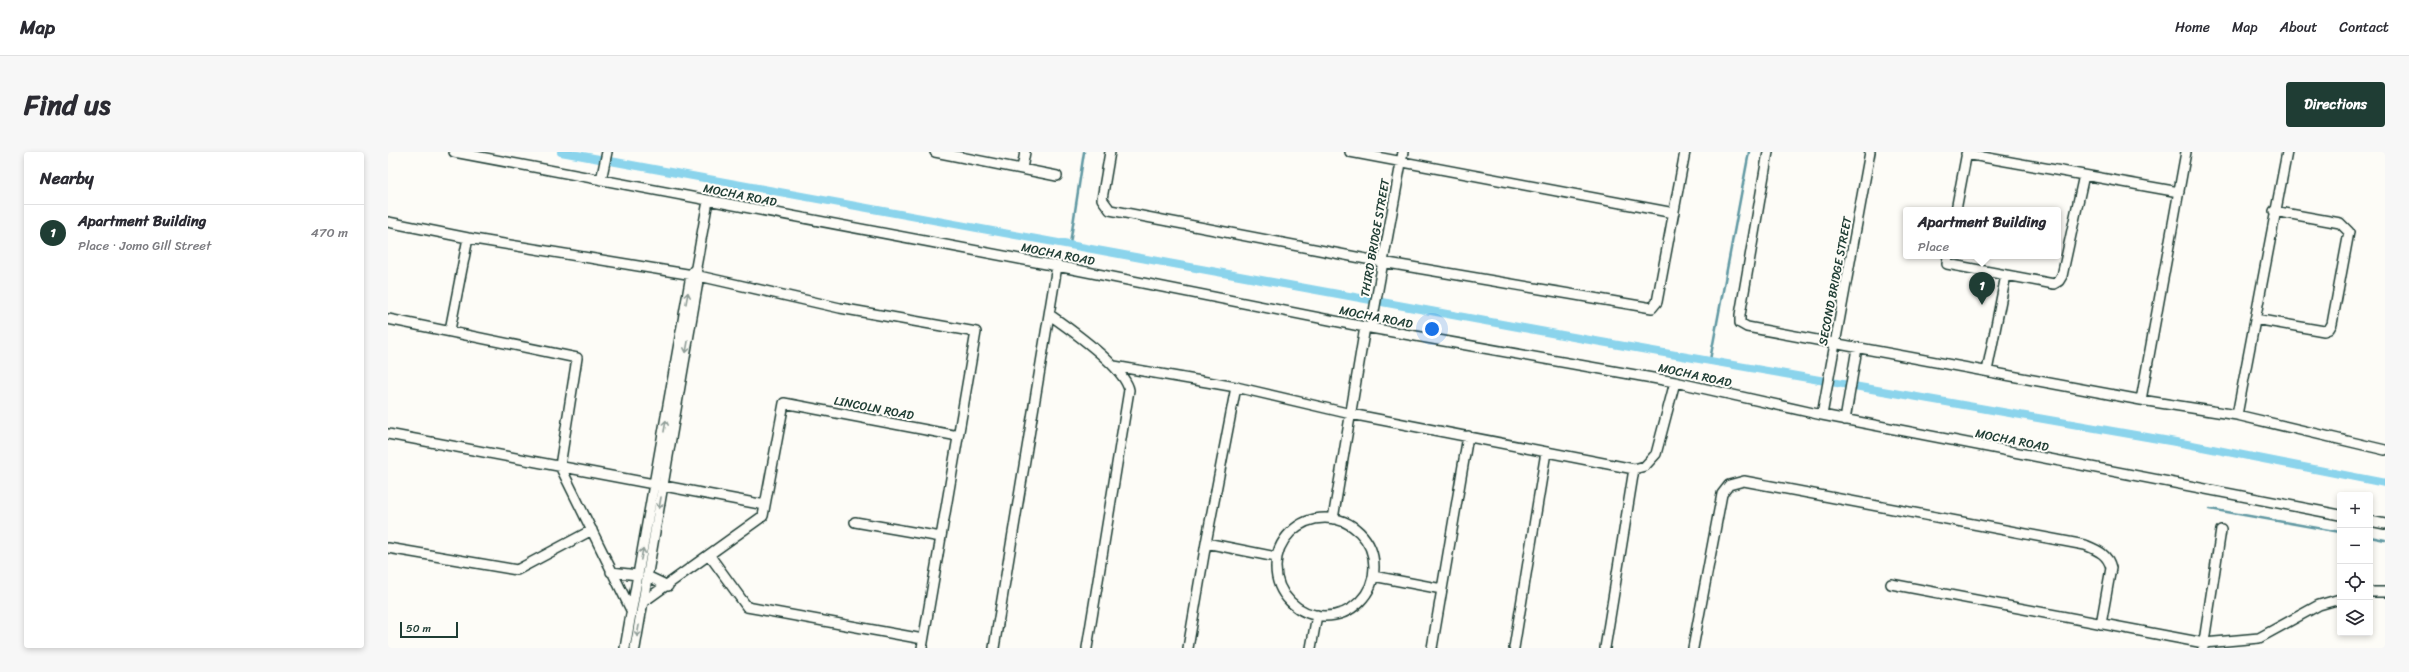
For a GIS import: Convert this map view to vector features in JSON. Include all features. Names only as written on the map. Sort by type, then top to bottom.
[{"type":"street","name":"MOCHA ROAD","points":[[454,152],[1057,266],[1368,328],[1674,382],[1845,420],[2337,514]]},
{"type":"street","points":[[935,152],[1057,176]]},
{"type":"street","points":[[1022,169],[1025,152]]},
{"type":"street","points":[[1110,152],[1102,199],[1110,210],[1382,262],[1652,308],[1657,302],[1685,152]]},
{"type":"street","points":[[1350,152],[1674,213]]},
{"type":"street","name":"THIRD BRIDGE STREET","points":[[1333,518],[1351,414],[1368,328],[1374,311],[1403,152]]},
{"type":"street","points":[[1768,152],[1740,315],[1740,322],[1747,328],[2141,400],[2237,415],[2385,450]]},
{"type":"street","name":"SECOND BRIDGE STREET","points":[[1822,415],[1870,152]]},
{"type":"street","points":[[2141,400],[2186,152]]},
{"type":"street","points":[[2237,415],[2274,211],[2287,152]]},
{"type":"street","points":[[1957,207],[1966,153],[2179,192]]},
{"type":"street","points":[[601,180],[606,154]]},
{"type":"street","points":[[1947,260],[2006,275],[2054,284],[2059,281],[2062,276],[2084,175]]},
{"type":"street","points":[[626,648],[631,610],[643,576],[708,201]]},
{"type":"street","points":[[2255,320],[2324,331],[2329,329],[2332,324],[2349,232],[2340,223],[2274,211]]},
{"type":"street","points":[[388,222],[468,238],[695,273],[840,308],[976,332],[923,643],[747,607],[710,556]]},
{"type":"street","points":[[450,330],[468,238]]},
{"type":"street","points":[[994,648],[1057,266]]},
{"type":"street","points":[[1987,371],[2006,275]]},
{"type":"street","points":[[1050,315],[1114,366],[1125,378],[1129,390],[1129,399],[1087,648]]},
{"type":"street","points":[[388,319],[450,330],[577,358],[560,466],[631,610]]},
{"type":"street","points":[[1845,420],[1857,348]]},
{"type":"street","points":[[1114,366],[1236,387],[1351,414],[1634,469],[1645,466],[1656,454],[1674,382]]},
{"type":"street","points":[[1188,648],[1206,543],[1236,387]]},
{"type":"street","name":"LINCOLN ROAD","points":[[765,505],[784,403],[958,436]]},
{"type":"street","points":[[388,434],[765,505],[763,516],[710,556],[643,602]]},
{"type":"street","points":[[1432,648],[1468,436]]},
{"type":"street","points":[[1514,648],[1546,452]]},
{"type":"street","points":[[1605,648],[1634,469]]},
{"type":"street","points":[[1693,648],[1722,494],[1729,485],[1744,481],[2085,545],[2106,556],[2110,564],[2101,624]]},
{"type":"street","points":[[1318,518],[1333,518],[1348,523],[1365,539],[1372,553],[1373,576],[1364,596],[1353,607],[1332,615],[1317,615],[1302,610],[1284,594],[1277,580],[1276,557],[1282,543],[1297,526],[1318,518]]},
{"type":"street","points":[[855,522],[941,536]]},
{"type":"street","points":[[2373,522],[2385,524]]},
{"type":"street","points":[[388,548],[517,570],[592,530]]},
{"type":"street","points":[[2203,645],[2221,530]]},
{"type":"street","points":[[1206,543],[1276,557]]},
{"type":"street","points":[[611,572],[643,576],[668,586]]},
{"type":"street","points":[[635,648],[643,602],[643,576]]},
{"type":"street","points":[[1373,576],[1442,589]]},
{"type":"street","points":[[1891,584],[2203,645],[2259,638],[2318,605],[2337,600]]},
{"type":"street","points":[[2373,592],[2385,592]]},
{"type":"street","points":[[1311,648],[1317,615]]},
{"type":"waterway","points":[[561,152],[1584,339],[2187,444],[2385,483]]},
{"type":"waterway","points":[[1070,244],[1084,152]]},
{"type":"waterway","points":[[1710,360],[1749,152]]},
{"type":"waterway","points":[[2210,509],[2337,531]]},
{"type":"waterway","points":[[2373,538],[2385,540]]},
{"type":"place","name":"Apartment Building","points":[[1982,305]]}]
